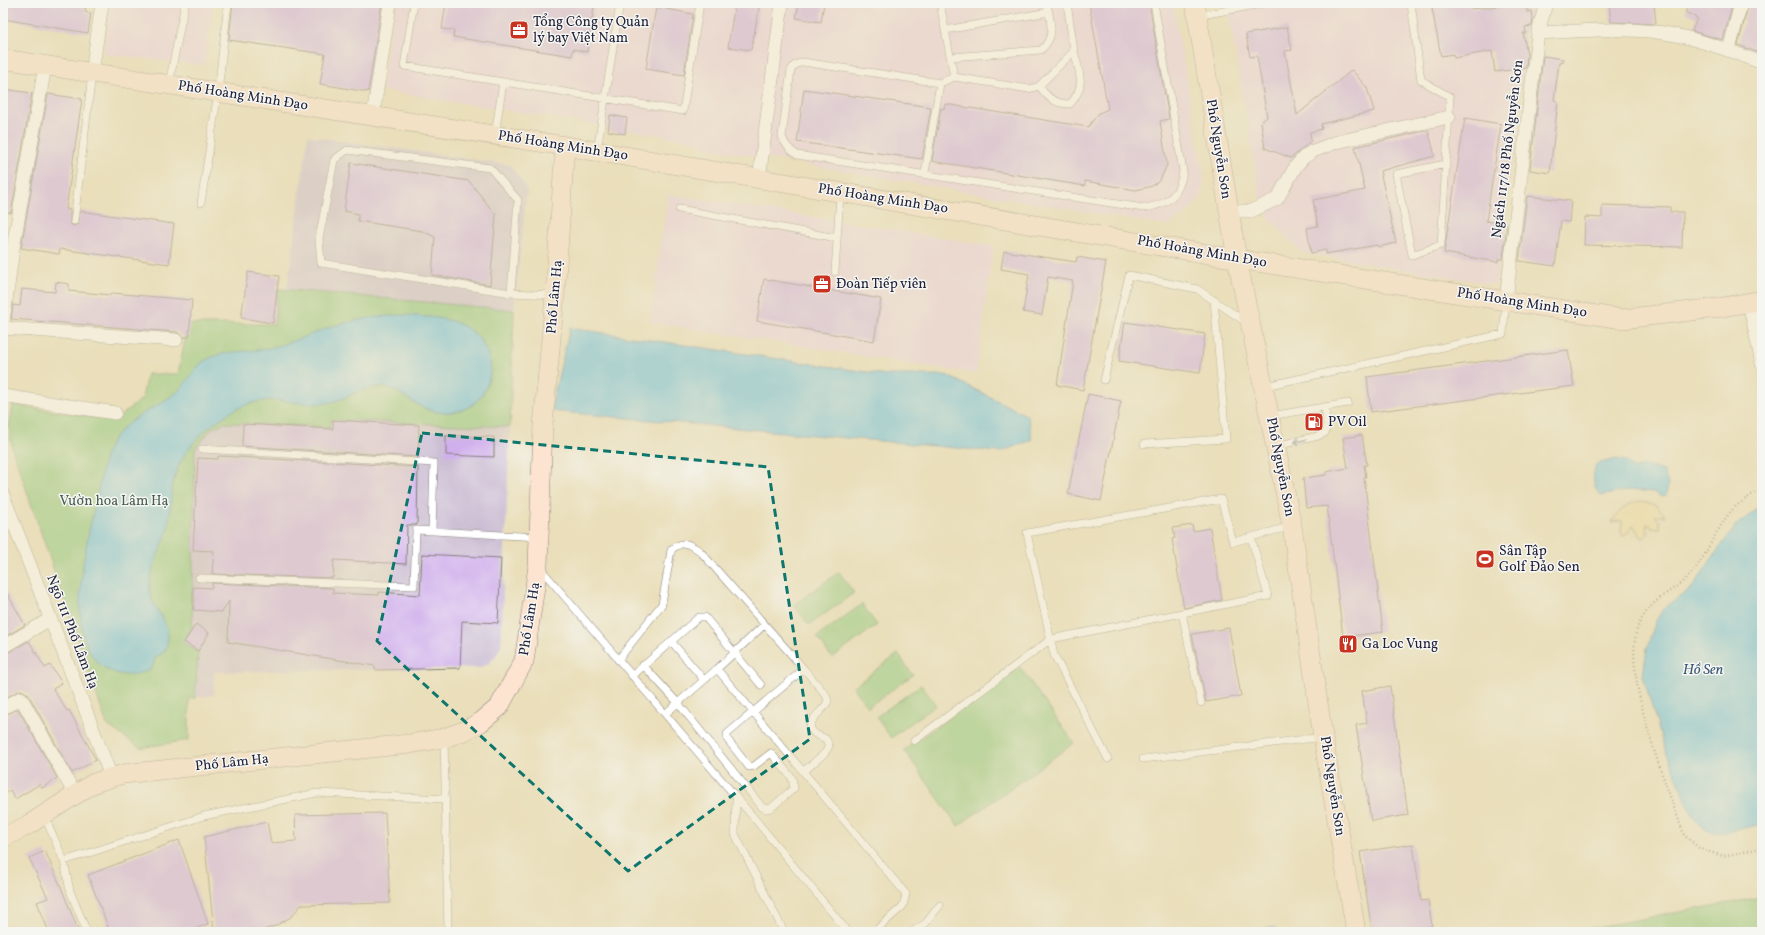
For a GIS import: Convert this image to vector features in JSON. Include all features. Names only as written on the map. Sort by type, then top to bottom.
[{"type":"street","points":[[92,73],[102,3]]},
{"type":"street","points":[[373,116],[390,3]]},
{"type":"street","points":[[759,179],[782,3]]},
{"type":"street","name":"Ngách 117/18 Phố Nguyễn Sơn","points":[[1506,300],[1538,33],[1546,3]]},
{"type":"street","points":[[1729,50],[1741,3]]},
{"type":"street","name":"Phố Nguyễn Sơn","points":[[1196,9],[1228,211],[1292,526],[1323,737],[1356,932]]},
{"type":"street","points":[[1538,33],[1596,31],[1656,32],[1697,40],[1729,50],[1762,63]]},
{"type":"street","name":"Phố Hoàng Minh Đạo","points":[[3,59],[565,146],[1237,259],[1622,319],[1717,308],[1756,301]]},
{"type":"street","points":[[3,322],[9,242],[44,66]]},
{"type":"street","points":[[1228,211],[1251,211],[1277,199],[1296,166],[1304,157],[1313,151],[1337,142],[1449,117]]},
{"type":"street","name":"Phố Lâm Hạ","points":[[3,838],[44,815],[94,782],[112,779],[123,774],[409,744],[444,738],[464,731],[481,722],[499,706],[514,682],[524,661],[538,566],[543,425],[555,295],[565,146]]},
{"type":"street","points":[[1756,301],[1762,364]]},
{"type":"street","points":[[3,328],[176,340]]},
{"type":"street","points":[[3,396],[115,413]]},
{"type":"street","name":"Ngõ 111 Phố Lâm Hạ","points":[[3,495],[112,779]]},
{"type":"street","points":[[3,646],[50,619]]},
{"type":"street","points":[[3,708],[21,698],[75,794]]},
{"type":"lane","points":[[169,84],[185,3]]},
{"type":"lane","points":[[201,203],[218,92],[228,3]]},
{"type":"lane","points":[[414,3],[404,66],[683,110],[700,3]]},
{"type":"lane","points":[[597,152],[620,3]]},
{"type":"lane","points":[[940,3],[954,77]]},
{"type":"lane","points":[[951,57],[1040,50],[1049,42],[1052,32],[1047,3]]},
{"type":"lane","points":[[1039,86],[1048,98],[1059,104],[1070,104],[1078,95],[1081,84],[1074,51],[1067,3]]},
{"type":"lane","points":[[1074,51],[1039,86],[1028,89],[954,77],[940,83],[803,62],[795,65],[791,70],[782,136],[792,152],[796,155],[925,173],[1144,208],[1157,207],[1169,200],[1177,192],[1182,183],[1183,172],[1154,3]]},
{"type":"lane","points":[[1196,9],[1266,3]]},
{"type":"lane","points":[[1411,3],[1421,80],[1450,97],[1449,117],[1441,245],[1412,255],[1396,174],[1446,164]]},
{"type":"lane","points":[[945,30],[1049,12]]},
{"type":"lane","points":[[74,221],[92,73]]},
{"type":"lane","points":[[495,136],[503,82]]},
{"type":"lane","points":[[925,173],[940,83]]},
{"type":"lane","points":[[511,293],[518,200],[490,168],[347,150],[334,160],[319,239],[321,263],[511,293],[555,295]]},
{"type":"lane","points":[[835,272],[840,192]]},
{"type":"lane","points":[[678,209],[837,238]]},
{"type":"lane","points":[[1104,380],[1129,275],[1197,289],[1252,327]]},
{"type":"lane","points":[[1144,444],[1226,439],[1214,300]]},
{"type":"lane","points":[[1264,386],[1503,334],[1506,300]]},
{"type":"lane","points":[[1270,416],[1348,402]]},
{"type":"lane","points":[[1276,446],[1325,433],[1327,427],[1324,407]]},
{"type":"lane","points":[[202,448],[434,463],[432,531]]},
{"type":"lane","points":[[1108,759],[1054,655],[1027,533],[1221,498],[1233,542],[1292,526]]},
{"type":"lane","points":[[199,578],[414,586],[416,530],[539,537]]},
{"type":"lane","points":[[914,741],[1051,639],[1268,596],[1251,537]]},
{"type":"lane","points":[[618,660],[662,604],[671,550],[678,544],[690,544],[700,551],[826,695],[828,701],[826,707],[811,721],[810,728],[815,734],[826,738],[829,746],[825,753],[804,772]]},
{"type":"lane","points":[[538,566],[736,797],[848,932]]},
{"type":"lane","points":[[1182,613],[1200,703]]},
{"type":"lane","points":[[632,676],[699,617],[705,617],[761,685]]},
{"type":"lane","points":[[665,714],[717,669],[764,625]]},
{"type":"lane","points":[[671,641],[704,680]]},
{"type":"lane","points":[[643,665],[678,703],[762,807],[766,809],[771,808],[794,788],[794,782],[771,753],[754,766],[749,767],[727,739],[727,734],[804,669]]},
{"type":"lane","points":[[717,669],[906,894],[902,906],[874,932]]},
{"type":"lane","points":[[1143,759],[1323,737]]},
{"type":"lane","points":[[444,738],[448,932]]},
{"type":"lane","points":[[64,861],[204,816],[317,793],[446,799]]},
{"type":"lane","points":[[736,797],[735,834],[784,932]]},
{"type":"lane","points":[[44,815],[64,861],[70,891],[87,932]]},
{"type":"lane","points":[[912,932],[926,922],[940,905]]},
{"type":"path","points":[[1762,488],[1729,512],[1690,575],[1653,603],[1639,624],[1634,645],[1635,668],[1642,710],[1684,835],[1700,849],[1723,856],[1762,848]]},
{"type":"highlighted area","points":[[422,433],[768,467],[810,739],[628,871],[377,641]]},
{"type":"shaded area","points":[[109,3],[213,3],[204,65],[104,54]]},
{"type":"shaded area","points":[[395,3],[1173,3],[1204,177],[1202,194],[1191,209],[1168,226],[702,147],[703,142],[381,90]]},
{"type":"shaded area","points":[[1227,3],[1481,3],[1491,73],[1523,68],[1496,285],[1303,253],[1270,220],[1261,202]]},
{"type":"shaded area","points":[[308,136],[510,165],[527,189],[514,310],[287,290]]},
{"type":"shaded area","name":"Đoàn Tiếp viên","points":[[668,194],[993,246],[976,374],[650,322]]},
{"type":"shaded area","points":[[331,420],[510,427],[501,645],[496,656],[488,664],[479,668],[214,672],[214,695],[195,698],[198,652],[183,642],[192,627],[195,449],[211,429],[224,423],[330,427]]},
{"type":"green space","name":"Vườn hoa Lâm Hạ","points":[[278,289],[514,310],[510,427],[331,420],[330,427],[224,423],[211,429],[195,449],[192,627],[183,642],[198,652],[195,698],[189,699],[189,740],[140,748],[107,725],[12,448],[9,427],[13,405],[115,420],[142,399],[147,374],[178,374],[188,324],[274,324]]},
{"type":"green space","points":[[839,572],[854,593],[809,625],[794,605]]},
{"type":"green space","points":[[862,604],[877,625],[832,658],[817,637]]},
{"type":"green space","points":[[898,654],[913,675],[868,707],[853,687]]},
{"type":"green space","points":[[1020,667],[1074,743],[958,826],[904,750]]},
{"type":"green space","points":[[921,685],[936,705],[891,738],[876,717]]},
{"type":"green space","points":[[1762,897],[1762,932],[1569,932]]},
{"type":"sand","points":[[1640,501],[1655,505],[1663,513],[1665,516],[1655,516],[1660,522],[1660,529],[1656,529],[1647,524],[1648,534],[1643,539],[1633,526],[1624,537],[1621,533],[1622,521],[1612,522],[1624,508]]},
{"type":"water","points":[[405,315],[430,317],[454,322],[465,326],[482,342],[490,360],[490,374],[483,393],[478,400],[456,412],[438,412],[422,407],[394,390],[376,387],[362,390],[327,403],[316,404],[275,400],[254,402],[231,412],[219,420],[197,438],[188,449],[175,474],[167,532],[151,576],[150,591],[152,599],[163,619],[168,633],[168,641],[165,651],[155,658],[152,668],[132,674],[113,672],[96,660],[85,642],[81,620],[80,594],[87,542],[104,460],[110,445],[120,431],[135,418],[177,392],[201,363],[213,357],[221,354],[270,348],[331,327],[358,320]]},
{"type":"water","points":[[570,328],[887,375],[946,375],[1028,416],[1032,440],[1000,452],[550,411]]},
{"type":"water","points":[[1617,459],[1626,461],[1633,468],[1647,466],[1664,471],[1668,485],[1666,495],[1662,497],[1653,492],[1628,490],[1601,496],[1594,485],[1596,464]]},
{"type":"water","name":"Hồ Sen","points":[[1757,509],[1762,509],[1762,824],[1723,833],[1711,832],[1704,829],[1692,815],[1663,744],[1643,676],[1647,648],[1656,621],[1663,609],[1693,587],[1717,551],[1738,524]]},
{"type":"water","points":[[1275,927],[1278,932],[1245,932]]},
{"type":"building","points":[[3,3],[86,3],[85,12],[91,13],[88,33],[3,19]]},
{"type":"building","points":[[233,3],[382,3],[368,92],[320,84],[325,54],[229,40]]},
{"type":"building","name":"Tổng Công ty Quản lý bay Việt Nam","points":[[446,3],[586,3],[594,6],[587,52],[573,49],[572,56],[453,37],[454,30],[442,29]]},
{"type":"building","points":[[735,3],[760,3],[751,50],[728,47]]},
{"type":"building","points":[[799,3],[824,3],[821,22],[796,18]]},
{"type":"building","points":[[1089,3],[1149,3],[1169,119],[1160,121],[1167,165],[1160,180],[1152,186],[1136,190],[1085,181],[1085,186],[932,161],[941,108],[944,109],[945,104],[1088,127],[1099,113],[1108,109]]},
{"type":"building","points":[[1431,3],[1470,3],[1471,9],[1526,3],[1527,12],[1532,11],[1533,19],[1532,26],[1525,27],[1526,33],[1523,33],[1527,54],[1526,68],[1495,72],[1492,51],[1454,58],[1453,54],[1441,56]]},
{"type":"building","points":[[1609,3],[1654,3],[1656,24],[1611,22]]},
{"type":"building","points":[[1690,3],[1733,3],[1723,40],[1692,31],[1697,18],[1685,12]]},
{"type":"building","points":[[1749,3],[1762,3],[1762,54],[1738,45]]},
{"type":"building","points":[[656,7],[693,14],[684,75],[646,69]]},
{"type":"building","points":[[1287,27],[1292,50],[1285,51],[1297,115],[1352,70],[1367,88],[1374,111],[1321,124],[1322,129],[1310,132],[1311,141],[1291,158],[1265,148],[1261,122],[1267,117],[1257,56],[1250,57],[1246,34]]},
{"type":"building","points":[[1543,56],[1563,59],[1563,62],[1559,63],[1554,100],[1558,101],[1550,173],[1530,170]]},
{"type":"building","points":[[3,89],[32,93],[11,213],[3,211]]},
{"type":"building","points":[[804,89],[931,107],[922,159],[797,142]]},
{"type":"building","points":[[48,94],[82,99],[66,209],[70,210],[70,223],[73,226],[78,224],[80,211],[174,224],[169,264],[60,249],[59,254],[21,248]]},
{"type":"building","points":[[610,115],[627,118],[625,134],[608,131]]},
{"type":"building","points":[[1465,118],[1501,124],[1486,221],[1507,224],[1503,259],[1498,259],[1498,262],[1444,253]]},
{"type":"building","points":[[1428,130],[1435,156],[1380,171],[1396,243],[1326,254],[1326,250],[1311,253],[1307,228],[1318,226],[1313,200],[1365,190],[1355,147]]},
{"type":"building","points":[[351,163],[469,181],[496,215],[490,285],[432,275],[435,237],[422,231],[358,221],[358,214],[344,211]]},
{"type":"building","points":[[1527,196],[1571,201],[1569,222],[1561,221],[1555,266],[1519,261]]},
{"type":"building","points":[[1602,205],[1670,207],[1670,212],[1683,212],[1682,247],[1584,245],[1585,217],[1602,218]]},
{"type":"building","points":[[1004,251],[1076,262],[1077,257],[1106,262],[1083,390],[1057,385],[1073,281],[1048,277],[1042,315],[1023,312],[1029,274],[1001,269]]},
{"type":"building","points":[[248,272],[279,276],[273,323],[241,318]]},
{"type":"building","points":[[764,279],[881,299],[874,341],[757,321]]},
{"type":"building","points":[[56,282],[69,284],[69,291],[192,300],[189,337],[183,337],[177,332],[11,319],[13,305],[20,306],[22,289],[55,292]]},
{"type":"building","points":[[1125,322],[1205,334],[1200,373],[1119,361]]},
{"type":"building","points":[[1568,350],[1574,386],[1371,412],[1367,377]]},
{"type":"building","points":[[1088,394],[1121,401],[1101,501],[1068,494]]},
{"type":"building","points":[[333,420],[419,425],[418,457],[242,446],[243,424],[333,429]]},
{"type":"building","points":[[446,435],[494,437],[494,457],[446,455]]},
{"type":"building","points":[[1362,435],[1367,465],[1364,465],[1366,477],[1364,477],[1383,632],[1343,637],[1327,506],[1306,508],[1303,478],[1326,475],[1326,472],[1348,468],[1343,438]]},
{"type":"building","points":[[218,456],[418,467],[417,525],[407,525],[406,564],[334,560],[333,578],[212,574],[214,551],[193,550],[198,458],[218,459]]},
{"type":"building","points":[[1192,525],[1193,531],[1210,528],[1222,600],[1184,608],[1172,539],[1175,538],[1173,528]]},
{"type":"building","points":[[422,554],[501,558],[498,623],[462,621],[460,668],[375,670],[375,666],[228,642],[229,601],[222,612],[193,610],[193,587],[212,588],[212,583],[333,588],[333,593],[379,595],[379,592],[420,595]]},
{"type":"building","points":[[3,586],[25,625],[3,638]]},
{"type":"building","points":[[196,624],[209,633],[198,651],[184,642]]},
{"type":"building","points":[[1229,628],[1241,696],[1206,702],[1192,634]]},
{"type":"building","points":[[29,641],[45,668],[50,665],[62,683],[53,689],[67,711],[69,710],[96,760],[72,773],[28,694],[21,690],[3,699],[3,655]]},
{"type":"building","points":[[1390,686],[1408,815],[1371,821],[1356,725],[1367,723],[1362,691]]},
{"type":"building","points":[[18,709],[57,778],[42,788],[40,784],[15,799],[10,790],[3,796],[3,716]]},
{"type":"building","points":[[385,813],[390,903],[301,905],[291,917],[275,926],[261,931],[214,931],[204,837],[267,822],[271,843],[296,841],[295,815]]},
{"type":"building","points":[[179,840],[208,924],[187,932],[110,932],[88,875]]},
{"type":"building","points":[[1413,844],[1421,901],[1428,900],[1432,926],[1425,927],[1425,932],[1372,932],[1360,852]]},
{"type":"building","points":[[45,851],[79,932],[49,932],[37,902],[48,898],[29,858]]},
{"type":"place","name":"Tổng Công ty Quản lý bay Việt Nam","points":[[519,30]]},
{"type":"place","name":"Đoàn Tiếp viên","points":[[822,284]]},
{"type":"place","name":"PV Oil","points":[[1314,422]]},
{"type":"place","name":"Sân Tập Golf Đảo Sen","points":[[1485,559]]},
{"type":"place","name":"Ga Loc Vung","points":[[1348,644]]}]
